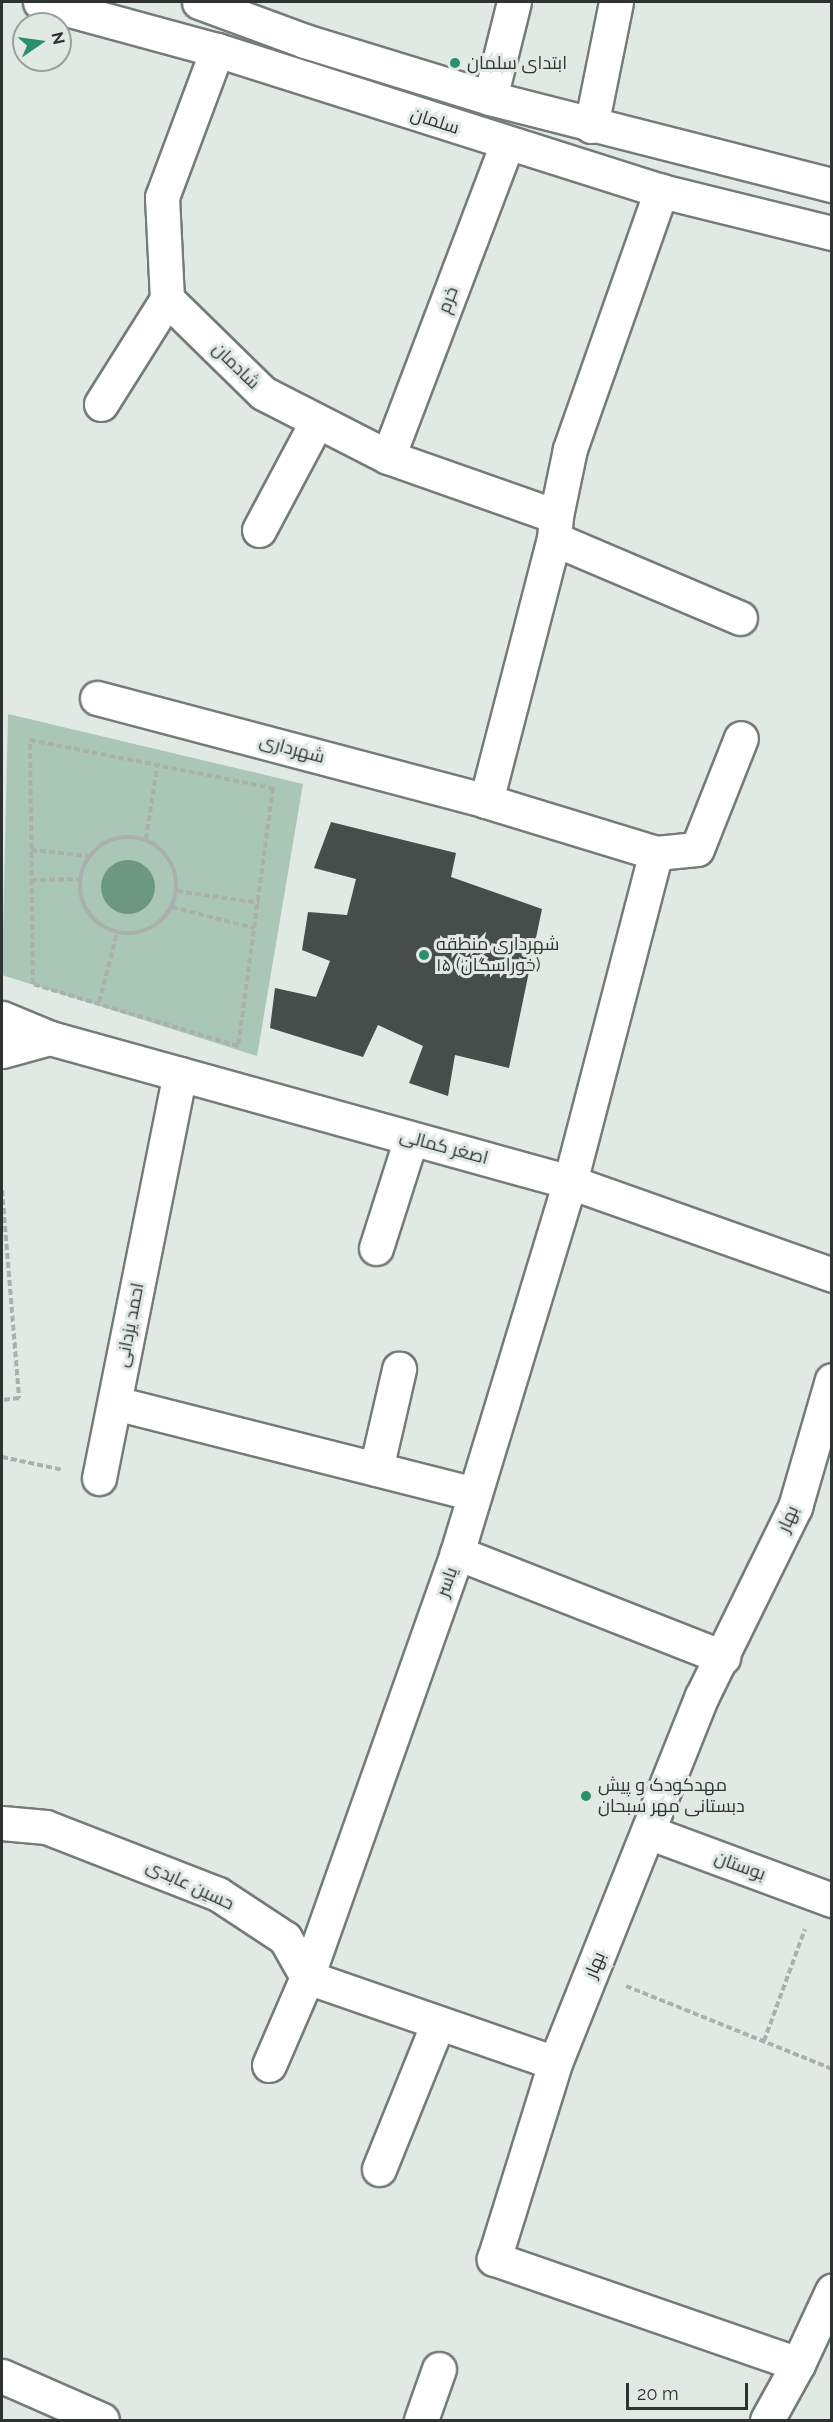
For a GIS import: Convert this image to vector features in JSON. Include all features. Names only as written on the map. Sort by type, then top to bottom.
[{"type":"street","name":"سلمان","points":[[40,2],[217,50],[507,144],[661,191],[831,233]]},
{"type":"street","name":"سلمان","points":[[199,2],[305,41],[490,98],[591,126],[831,185]]},
{"type":"street","points":[[490,98],[514,2]]},
{"type":"street","points":[[591,126],[616,2]]},
{"type":"street","points":[[101,404],[167,299],[162,197],[217,50]]},
{"type":"street","name":"خرم","points":[[388,457],[507,144]]},
{"type":"street","points":[[486,801],[555,527],[570,449],[661,191]]},
{"type":"street","name":"شادمان","points":[[167,299],[263,393],[388,457],[555,527],[740,618]]},
{"type":"street","points":[[259,530],[317,421]]},
{"type":"street","name":"شهرداری","points":[[97,698],[486,801],[656,853]]},
{"type":"street","points":[[656,853],[698,849],[741,738]]},
{"type":"street","name":"یاسر","points":[[269,2066],[307,1977],[476,1494],[570,1182],[656,853]]},
{"type":"street","name":"اصغر کمالی","points":[[2,1018],[50,1038],[570,1182],[831,1275]]},
{"type":"street","points":[[2,1051],[50,1038]]},
{"type":"street","name":"احمد یزدانی","points":[[99,1478],[180,1074]]},
{"type":"street","points":[[376,1248],[411,1138]]},
{"type":"street","points":[[376,1469],[399,1369]]},
{"type":"street","name":"بهار","points":[[798,2364],[494,2259],[555,2063],[702,1696],[723,1658],[795,1507],[831,1380]]},
{"type":"street","points":[[115,1403],[476,1494]]},
{"type":"street","points":[[457,1553],[723,1658]]},
{"type":"street","name":"حسین عابدی","points":[[2,1823],[46,1827],[218,1894],[285,1938],[307,1977]]},
{"type":"street","name":"بوستان","points":[[648,1832],[825,1897]]},
{"type":"street","points":[[307,1977],[555,2063]]},
{"type":"street","points":[[380,2169],[438,2023]]},
{"type":"street","points":[[767,2421],[798,2364],[831,2291]]},
{"type":"street","points":[[421,2421],[440,2369]]},
{"type":"street","points":[[2,2376],[102,2421]]},
{"type":"path","points":[[30,740],[157,767],[273,788],[238,1046],[99,1002],[33,984],[30,740]]},
{"type":"path","points":[[146,839],[157,767]]},
{"type":"path","points":[[130,836],[146,839],[160,848],[170,860],[176,875],[177,891],[172,907],[149,929],[133,934],[117,933],[90,916],[82,902],[80,879],[89,856],[100,845],[114,838],[130,836]]},
{"type":"path","points":[[30,850],[89,856]]},
{"type":"path","points":[[31,880],[80,879]]},
{"type":"path","points":[[177,891],[259,903]]},
{"type":"path","points":[[172,907],[254,928]]},
{"type":"path","points":[[99,1002],[117,933]]},
{"type":"path","points":[[2,1190],[20,1398],[2,1400]]},
{"type":"path","points":[[2,1457],[99,1478]]},
{"type":"path","points":[[764,2041],[825,1897]]},
{"type":"path","points":[[592,1972],[831,2068]]},
{"type":"shaded area","points":[[8,714],[303,784],[257,1056],[2,975]]},
{"type":"shaded area","points":[[128,860],[138,862],[147,868],[153,877],[155,887],[153,897],[147,906],[138,912],[128,914],[118,912],[109,906],[103,897],[101,887],[103,877],[109,868],[118,862]]},
{"type":"building","name":"شهرداری منطقه ۱۵ (خوراسگان)","points":[[331,822],[456,853],[451,877],[542,909],[509,1068],[455,1055],[448,1096],[409,1083],[423,1046],[378,1025],[363,1057],[270,1028],[275,988],[316,997],[330,961],[302,950],[308,912],[347,915],[356,879],[314,868]]},
{"type":"place","name":"ابتدای سلمان","points":[[455,63]]},
{"type":"place","name":"شهرداری منطقه ۱۵ (خوراسگان)","points":[[424,955]]},
{"type":"place","name":"مهدکودک و پیش دبستانی مهر سبحان","points":[[586,1796]]}]
